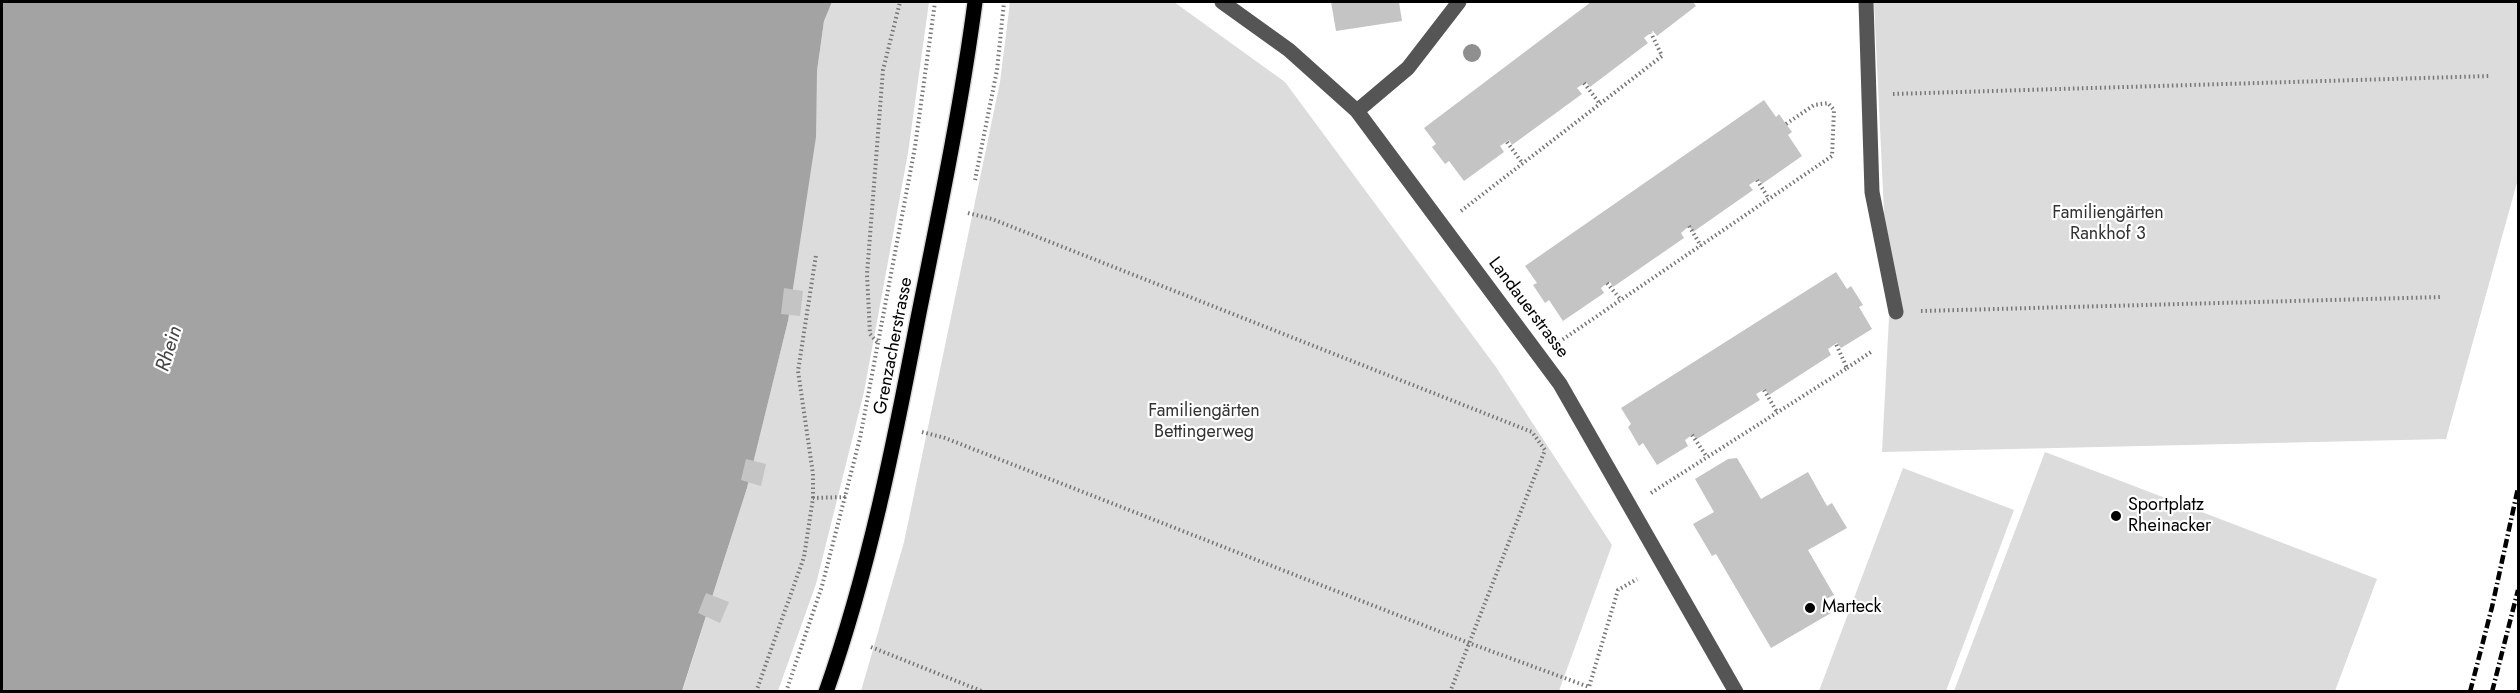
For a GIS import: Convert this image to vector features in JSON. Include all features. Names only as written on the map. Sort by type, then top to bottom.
[{"type":"main road","name":"Grenzacherstrasse","points":[[826,692],[845,638],[874,530],[898,425],[960,108],[975,2]]},
{"type":"street","name":"Landauerstrasse","points":[[1222,2],[1288,50],[1357,111],[1539,355],[1560,384],[1736,692]]},
{"type":"street","points":[[1357,111],[1408,68],[1459,2]]},
{"type":"street","points":[[1866,2],[1872,192],[1896,312]]},
{"type":"path","points":[[877,342],[870,333],[867,274],[883,70],[900,2]]},
{"type":"path","points":[[786,692],[822,586],[860,438],[915,147],[935,2]]},
{"type":"path","points":[[1442,226],[1662,56],[1651,33]]},
{"type":"path","points":[[1869,94],[2490,76]]},
{"type":"path","points":[[1584,83],[1600,104]]},
{"type":"path","points":[[1539,355],[1832,156],[1834,110],[1828,103],[1814,105],[1786,124]]},
{"type":"path","points":[[1507,142],[1523,164]]},
{"type":"path","points":[[1756,180],[1769,199]]},
{"type":"path","points":[[968,213],[992,219],[1532,432],[1545,450],[1450,692]]},
{"type":"path","points":[[1689,226],[1701,246]]},
{"type":"path","points":[[756,692],[758,680],[804,557],[813,498],[813,474],[798,371],[816,255]]},
{"type":"path","points":[[1607,283],[1621,300]]},
{"type":"path","points":[[1896,312],[2442,297]]},
{"type":"path","points":[[1836,344],[1847,368]]},
{"type":"path","points":[[1630,507],[1871,352]]},
{"type":"path","points":[[1764,390],[1778,412]]},
{"type":"path","points":[[922,432],[945,438],[1470,643],[1589,687],[1618,591],[1637,579]]},
{"type":"path","points":[[1692,435],[1707,457]]},
{"type":"path","points":[[813,498],[846,497]]},
{"type":"path","points":[[871,647],[984,692]]},
{"type":"green space","points":[[832,2],[929,2],[908,153],[864,392],[816,584],[778,691],[682,692],[747,488],[788,321],[817,71],[824,21]]},
{"type":"green space","name":"Familiengärten Bettingerweg","points":[[1010,2],[1174,2],[1285,82],[1496,367],[1612,545],[1559,691],[861,691],[904,542],[1000,82]]},
{"type":"green space","name":"Familiengärten Rankhof 3","points":[[1874,2],[2518,2],[2518,179],[2446,439],[1882,452],[1889,317]]},
{"type":"green space","name":"Sportplatz Rheinacker","points":[[2045,452],[2377,579],[2335,691],[1954,691]]},
{"type":"green space","points":[[1903,468],[2014,510],[1946,691],[1819,691]]},
{"type":"water","name":"Rhein","points":[[2,2],[832,2],[824,21],[817,71],[816,137],[788,321],[747,488],[682,691],[2,691]]},
{"type":"building","points":[[1331,2],[1399,2],[1402,21],[1336,31]]},
{"type":"building","points":[[1591,2],[1693,2],[1696,6],[1657,36],[1653,31],[1644,38],[1648,43],[1590,87],[1586,82],[1577,88],[1582,94],[1512,145],[1509,140],[1500,146],[1504,152],[1464,181],[1449,161],[1445,164],[1432,147],[1436,144],[1424,128]]},
{"type":"building","points":[[1764,100],[1776,117],[1779,114],[1792,132],[1788,135],[1802,156],[1762,184],[1758,179],[1749,185],[1753,190],[1693,232],[1689,226],[1681,233],[1684,238],[1613,287],[1610,282],[1607,283],[1601,288],[1604,293],[1563,321],[1549,300],[1545,303],[1533,285],[1537,283],[1525,266]]},
{"type":"building","points":[[1836,272],[1847,289],[1851,286],[1863,305],[1859,307],[1872,329],[1841,348],[1837,343],[1828,349],[1831,355],[1769,395],[1765,389],[1756,394],[1760,400],[1697,439],[1692,435],[1685,440],[1688,446],[1657,465],[1643,443],[1639,446],[1628,427],[1631,424],[1621,408]]},
{"type":"building","points":[[784,288],[803,291],[800,316],[781,314]]},
{"type":"building","points":[[1737,458],[1761,499],[1808,472],[1827,506],[1832,503],[1847,528],[1808,550],[1834,595],[1824,600],[1831,613],[1771,648],[1716,554],[1712,556],[1693,524],[1714,512],[1695,479],[1728,459]]},
{"type":"building","points":[[746,459],[766,464],[761,486],[741,480]]},
{"type":"building","points":[[706,593],[729,602],[720,623],[698,613]]},
{"type":"railway","points":[[2470,692],[2492,607],[2518,488]]},
{"type":"railway","points":[[2492,692],[2518,590]]},
{"type":"place","name":"Sportplatz Rheinacker","points":[[2116,516]]},
{"type":"place","name":"Marteck","points":[[1810,608]]}]
